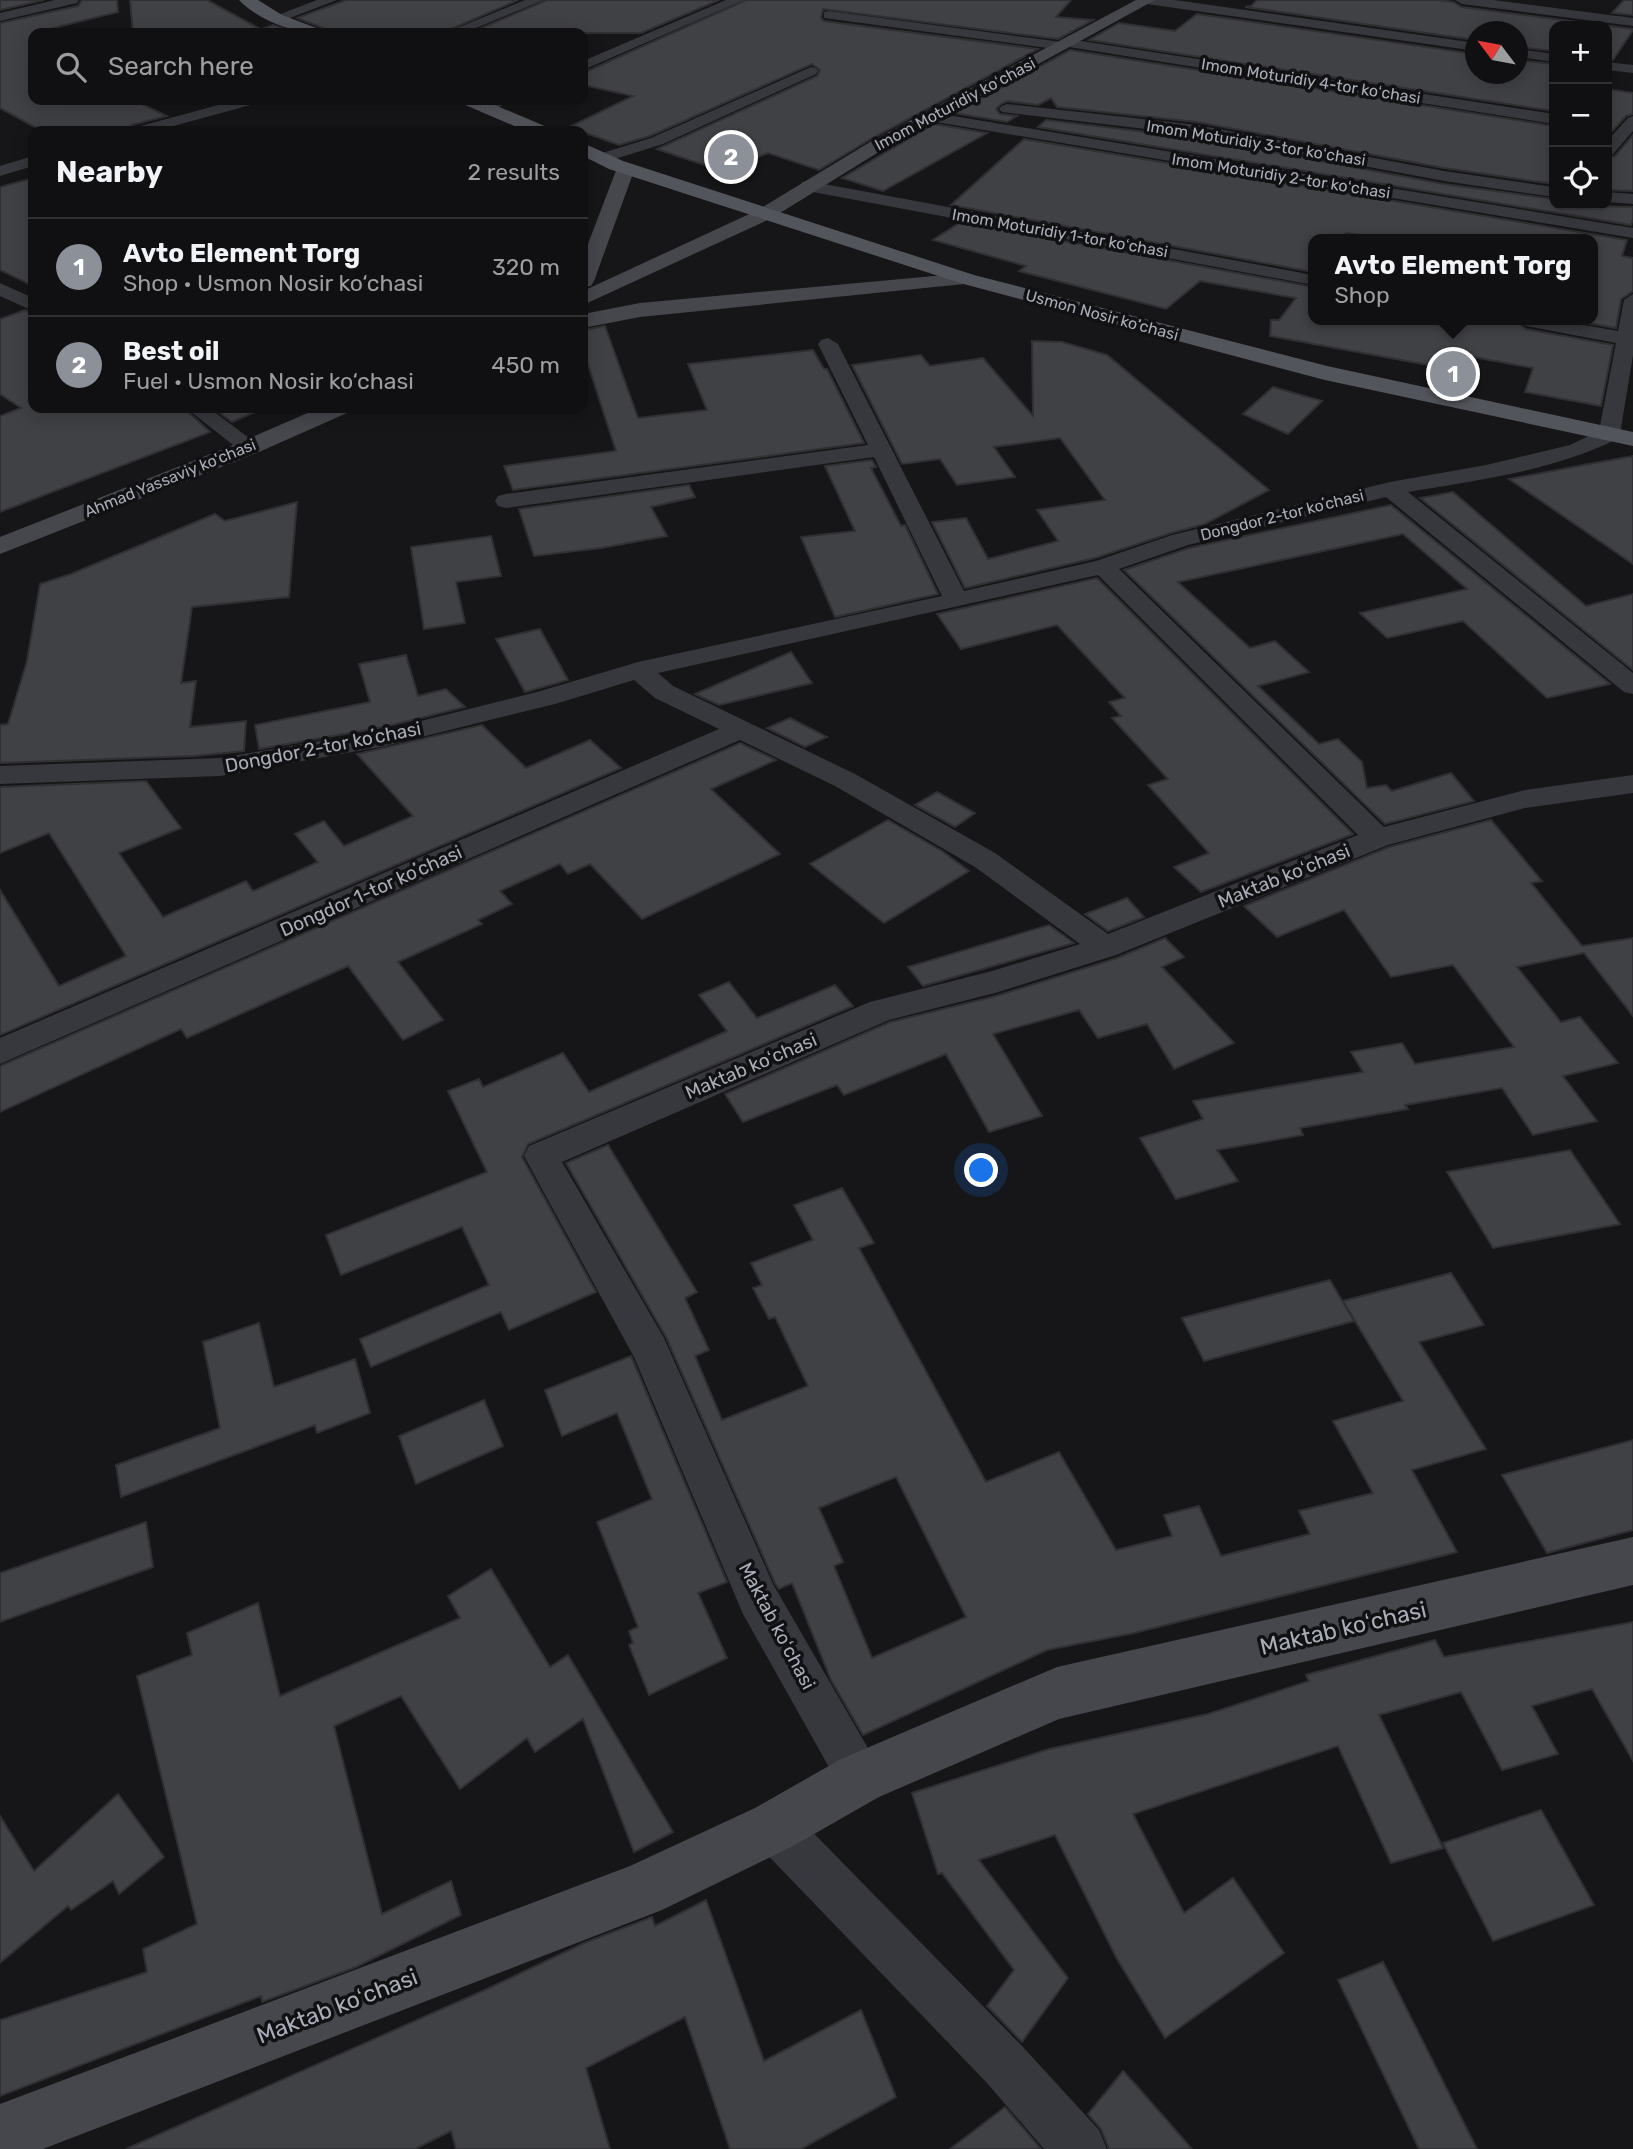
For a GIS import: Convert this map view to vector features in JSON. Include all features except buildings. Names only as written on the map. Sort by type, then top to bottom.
[{"type":"main road","points":[[247,0],[306,28]]},
{"type":"main road","points":[[268,0],[287,18]]},
{"type":"main road","points":[[480,105],[529,126]]},
{"type":"main road","name":"Usmon Nosir ko‘chasi","points":[[588,151],[626,168],[967,279],[1325,373],[1621,437]]},
{"type":"street","points":[[0,17],[72,0]]},
{"type":"street","points":[[287,18],[330,0]]},
{"type":"street","points":[[465,28],[537,0]]},
{"type":"street","points":[[588,64],[737,0]]},
{"type":"street","points":[[1147,0],[1465,46]]},
{"type":"street","name":"Imom Moturidiy koʻchasi","points":[[765,214],[808,186],[929,117],[1147,0]]},
{"type":"street","points":[[1462,0],[1633,22]]},
{"type":"street","name":"Imom Moturidiy 4-tor koʻchasi","points":[[829,15],[1065,45],[1549,118]]},
{"type":"street","points":[[1528,54],[1549,57]]},
{"type":"street","points":[[1002,61],[1028,64]]},
{"type":"street","points":[[1612,66],[1633,69]]},
{"type":"street","points":[[602,158],[657,141],[811,71]]},
{"type":"street","name":"Imom Moturidiy 3-tor koʻchasi","points":[[956,104],[1196,130],[1444,176],[1549,191]]},
{"type":"street","points":[[157,126],[234,105]]},
{"type":"street","points":[[487,108],[494,105]]},
{"type":"street","name":"Imom Moturidiy 2-tor koʻchasi","points":[[929,117],[1633,233]]},
{"type":"street","points":[[1612,127],[1630,127]]},
{"type":"street","points":[[1611,147],[1630,127]]},
{"type":"street","points":[[0,171],[28,163]]},
{"type":"street","points":[[588,269],[626,168]]},
{"type":"street","name":"Imom Moturidiy 1-tor koʻchasi","points":[[808,186],[1308,279]]},
{"type":"street","points":[[1612,197],[1633,198]]},
{"type":"street","points":[[588,297],[765,214]]},
{"type":"street","points":[[588,320],[640,310],[967,279]]},
{"type":"street","points":[[0,289],[28,303]]},
{"type":"street","points":[[1621,437],[1633,300]]},
{"type":"street","points":[[1553,325],[1629,339]]},
{"type":"street","points":[[828,344],[956,600]]},
{"type":"street","points":[[203,413],[250,447]]},
{"type":"street","name":"Ahmad Yassaviy ko'chasi","points":[[0,546],[250,447],[328,413]]},
{"type":"street","name":"Dongdor 2-tor koʼchasi","points":[[0,775],[220,767],[385,738],[546,698],[638,670],[1102,566],[1180,540],[1390,489],[1486,472],[1621,437]]},
{"type":"street","points":[[506,501],[881,450]]},
{"type":"street","points":[[1390,489],[1633,686]]},
{"type":"street","points":[[1102,566],[1378,838]]},
{"type":"street","points":[[638,670],[664,692],[845,780],[985,860],[1105,947]]},
{"type":"street","name":"Dongdor 1-tor koʼchasi","points":[[0,1052],[742,729]]},
{"type":"street","name":"Maktab koʻchasi","points":[[860,1778],[758,1599],[650,1350],[541,1156],[881,1010],[995,982],[1105,947],[1378,838],[1525,799],[1633,783]]},
{"type":"street","name":"Maktab koʻchasi","points":[[0,2135],[642,1890],[774,1827],[860,1778],[1056,1693],[1633,1561]]},
{"type":"street","points":[[774,1827],[1005,2065],[1080,2149]]},
{"type":"place","name":"Best oil","points":[[731,157]]},
{"type":"place","name":"Avto Element Torg","points":[[1453,374]]}]
